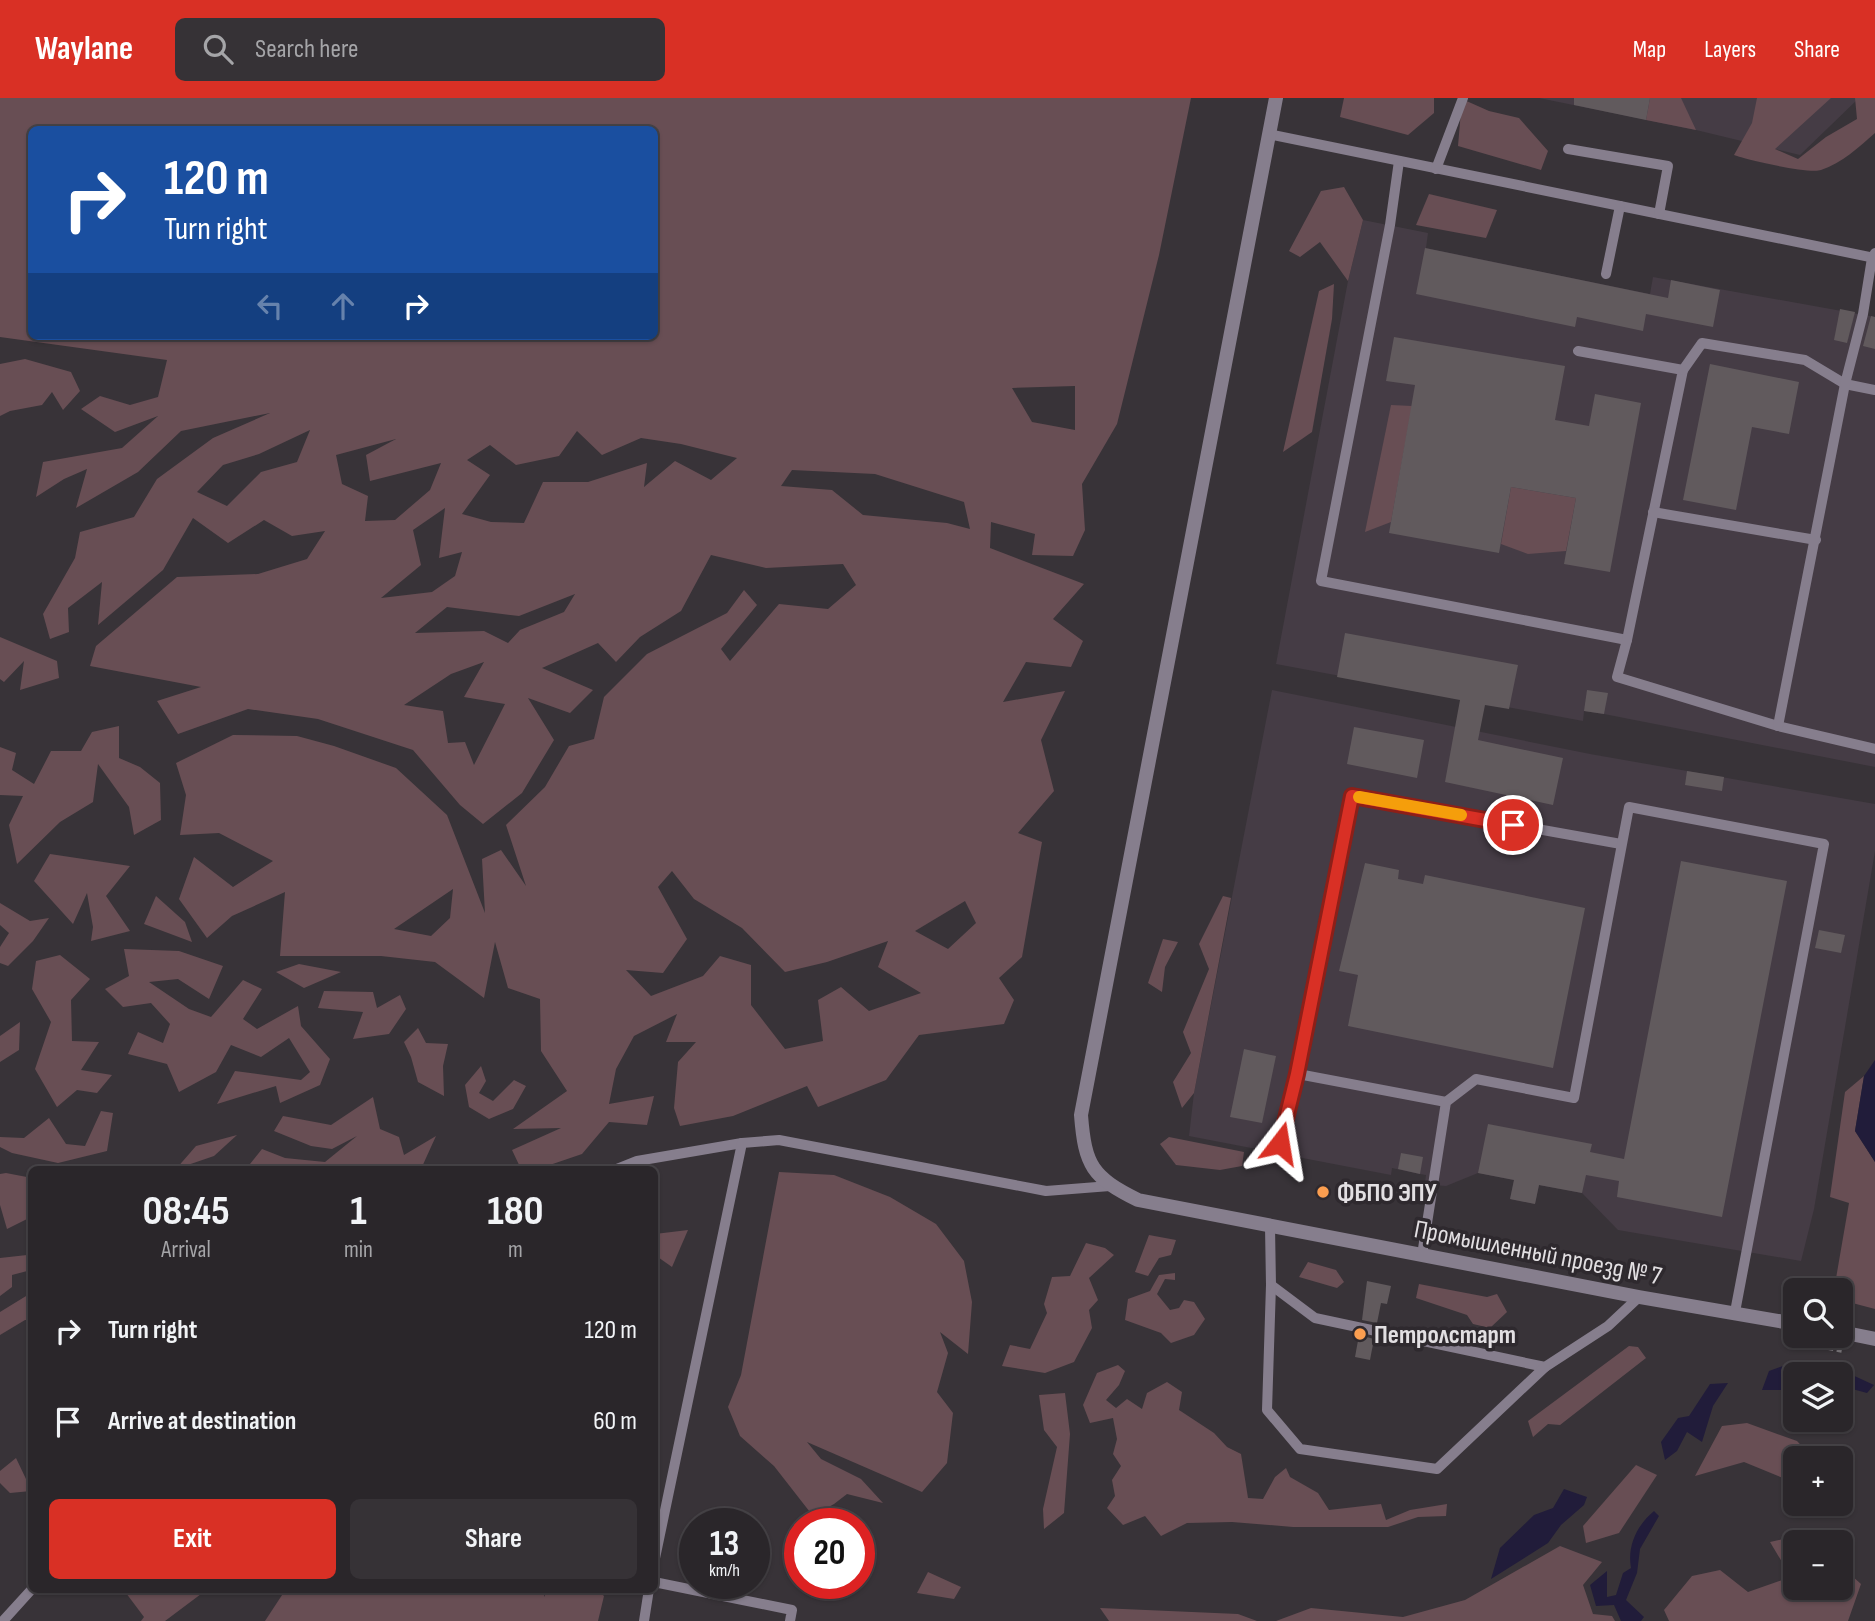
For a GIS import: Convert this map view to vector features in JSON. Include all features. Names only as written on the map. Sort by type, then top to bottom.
[{"type":"street","points":[[1110,1186],[1093,1169],[1083,1147],[1081,1115],[1276,98]]},
{"type":"street","name":"Промышленный проезд № 7","points":[[1110,1186],[1138,1200],[1270,1227],[1783,1321]]},
{"type":"street","points":[[1853,1334],[1875,1339]]},
{"type":"lane","points":[[1436,169],[1463,98]]},
{"type":"lane","points":[[1268,134],[1874,256],[1845,384],[1778,726]]},
{"type":"lane","points":[[1568,149],[1668,166],[1659,214]]},
{"type":"lane","points":[[1399,161],[1390,225],[1321,581],[1627,640]]},
{"type":"lane","points":[[1606,274],[1620,206]]},
{"type":"lane","points":[[1875,390],[1845,384],[1805,360],[1702,342],[1682,370],[1627,640],[1617,677],[1778,726],[1875,749]]},
{"type":"lane","points":[[1578,351],[1682,370]]},
{"type":"lane","points":[[1653,512],[1816,540]]},
{"type":"lane","points":[[1280,1143],[1297,1074],[1352,796],[1621,844]]},
{"type":"lane","points":[[1422,1255],[1446,1102],[1476,1079],[1574,1098],[1629,807],[1824,844],[1735,1312]]},
{"type":"lane","points":[[1297,1074],[1446,1102]]},
{"type":"lane","points":[[624,1166],[637,1161],[742,1143],[779,1140],[1046,1191],[1110,1186]]},
{"type":"lane","points":[[658,1544],[742,1143]]},
{"type":"lane","points":[[1270,1227],[1272,1285],[1267,1410],[1300,1449],[1437,1469],[1545,1367],[1608,1326],[1639,1297]]},
{"type":"lane","points":[[1272,1285],[1315,1318],[1545,1367]]},
{"type":"lane","points":[[658,1583],[792,1610],[790,1621]]},
{"type":"lane","points":[[3,1621],[28,1593]]},
{"type":"lane","points":[[643,1621],[648,1593]]},
{"type":"path","points":[[1825,1348],[1847,1352]]},
{"type":"shaded area","points":[[0,98],[1191,98],[1159,255],[1117,424],[1082,484],[1085,530],[1073,556],[1032,555],[1035,534],[991,522],[990,548],[1084,584],[1053,619],[1083,641],[1071,667],[1026,662],[1003,702],[1065,691],[1041,740],[1054,791],[1018,833],[1042,842],[1022,957],[999,978],[1014,1000],[1004,1024],[919,1035],[886,1080],[818,1107],[807,1086],[733,1116],[680,1126],[674,1108],[678,1062],[696,1042],[666,1042],[677,1014],[634,1036],[616,1069],[609,1104],[654,1096],[647,1125],[609,1122],[582,1154],[547,1166],[520,1166],[512,1150],[561,1128],[513,1129],[567,1091],[541,1051],[540,999],[508,988],[495,942],[484,998],[435,962],[381,956],[280,956],[285,892],[232,916],[207,938],[179,899],[194,857],[233,887],[273,861],[219,833],[180,835],[186,795],[176,763],[233,735],[297,736],[396,768],[447,815],[485,913],[482,859],[501,850],[526,886],[506,825],[545,787],[569,746],[594,739],[604,697],[647,654],[727,613],[744,590],[757,605],[721,649],[730,661],[779,604],[828,609],[856,585],[843,564],[766,568],[711,555],[681,611],[640,637],[616,662],[598,643],[542,668],[593,690],[570,713],[528,698],[554,740],[522,793],[483,824],[460,805],[413,750],[318,719],[248,709],[178,734],[157,701],[201,687],[90,666],[96,646],[177,577],[258,574],[307,559],[325,531],[292,536],[264,520],[228,543],[193,518],[163,570],[98,625],[102,582],[68,608],[69,632],[50,639],[43,614],[75,558],[80,532],[134,517],[157,479],[213,438],[270,413],[181,431],[138,472],[76,508],[87,469],[64,479],[36,497],[43,462],[122,448],[158,416],[115,432],[81,409],[100,396],[130,405],[158,397],[167,360],[0,337]],"holes":[[[1075,386],[1075,430],[1032,422],[1012,388]],[[310,430],[297,462],[261,472],[227,506],[197,492],[223,465],[259,454]],[[577,431],[602,455],[641,438],[681,444],[737,458],[711,480],[675,461],[644,487],[647,463],[588,482],[543,482],[524,523],[491,522],[462,514],[490,475],[467,460],[490,445],[516,465],[559,456]],[[396,439],[366,455],[370,481],[441,463],[430,490],[395,520],[365,521],[368,496],[342,484],[336,455]],[[792,470],[875,474],[964,502],[970,529],[947,523],[863,515],[832,490],[781,486]],[[445,508],[439,558],[462,552],[455,576],[432,592],[381,598],[421,565],[413,530]],[[575,594],[564,612],[520,630],[508,643],[484,631],[415,633],[447,607],[519,616]],[[484,662],[464,697],[505,704],[474,765],[465,742],[448,743],[443,711],[404,705],[451,674]],[[672,871],[694,899],[742,928],[785,972],[827,962],[888,941],[878,967],[921,993],[869,1011],[841,987],[818,1000],[823,1041],[785,1049],[751,1005],[751,965],[720,956],[703,976],[651,996],[626,970],[663,973],[687,939],[658,887]],[[453,889],[450,918],[431,936],[394,929]],[[965,901],[976,923],[948,949],[915,931]]]},
{"type":"shaded area","points":[[1344,98],[1434,98],[1434,113],[1408,135],[1340,117]]},
{"type":"shaded area","points":[[1539,98],[1859,98],[1800,155],[1696,130]]},
{"type":"shaded area","points":[[1650,98],[1681,98],[1696,130],[1646,120]]},
{"type":"shaded area","points":[[1757,98],[1831,98],[1775,149],[1798,159],[1826,137],[1857,119],[1855,98],[1875,98],[1875,133],[1843,159],[1821,170],[1792,168],[1734,155],[1752,123]]},
{"type":"shaded area","points":[[1462,99],[1489,111],[1519,118],[1548,151],[1541,170],[1458,146]]},
{"type":"shaded area","points":[[1344,187],[1363,220],[1348,281],[1320,242],[1300,257],[1289,251],[1321,191]]},
{"type":"shaded area","points":[[1429,194],[1497,210],[1486,238],[1416,225]]},
{"type":"shaded area","points":[[1363,220],[1428,233],[1426,248],[1650,294],[1653,277],[1875,317],[1875,767],[1604,714],[1584,711],[1583,721],[1276,664],[1348,281]]},
{"type":"shaded area","points":[[1334,284],[1332,319],[1312,432],[1283,452],[1319,291]]},
{"type":"shaded area","points":[[25,359],[71,372],[80,391],[63,410],[52,392],[42,405],[10,411],[0,416],[0,364]]},
{"type":"shaded area","points":[[1391,405],[1412,406],[1391,522],[1365,532]]},
{"type":"shaded area","points":[[1511,487],[1576,498],[1566,551],[1528,554],[1501,544]]},
{"type":"shaded area","points":[[0,637],[57,661],[59,678],[20,690],[24,661],[4,682],[0,679]]},
{"type":"shaded area","points":[[1272,690],[1590,754],[1875,804],[1875,851],[1814,1209],[1801,1261],[1618,1230],[1582,1193],[1539,1185],[1535,1204],[1510,1199],[1514,1180],[1478,1173],[1446,1186],[1433,1185],[1425,1183],[1426,1175],[1392,1168],[1391,1175],[1189,1136],[1194,1093]]},
{"type":"shaded area","points":[[119,726],[119,758],[140,767],[160,783],[161,820],[134,835],[129,807],[98,764],[93,802],[60,822],[17,864],[9,825],[23,796],[0,795],[0,747],[16,753],[12,770],[34,784],[51,751],[81,751],[92,732]]},
{"type":"shaded area","points":[[50,854],[130,866],[106,896],[130,931],[91,941],[93,927],[87,893],[73,924],[34,881]]},
{"type":"shaded area","points":[[156,896],[185,922],[192,942],[144,924]]},
{"type":"shaded area","points":[[1223,896],[1231,898],[1194,1093],[1182,1108],[1173,1082],[1191,1053],[1183,1032],[1209,969],[1199,944]]},
{"type":"shaded area","points":[[0,903],[30,921],[49,918],[33,941],[8,966],[0,963],[0,947],[9,933],[0,925]]},
{"type":"shaded area","points":[[1163,939],[1178,942],[1165,967],[1162,992],[1148,983]]},
{"type":"shaded area","points":[[124,949],[179,951],[223,966],[209,999],[178,979],[149,982],[189,1009],[211,1017],[243,980],[262,989],[243,1019],[257,1029],[298,1006],[301,1026],[330,1059],[320,1085],[280,1103],[276,1086],[217,1104],[235,1071],[301,1080],[310,1072],[289,1038],[261,1057],[231,1045],[216,1072],[179,1092],[167,1064],[128,1054],[138,1032],[163,1043],[170,1024],[151,1003],[123,1007],[105,989],[129,976]]},
{"type":"shaded area","points":[[60,955],[90,979],[71,1000],[72,1041],[99,1042],[81,1070],[112,1075],[97,1093],[77,1090],[57,1107],[35,1069],[51,1022],[32,989],[36,961]]},
{"type":"shaded area","points":[[299,964],[341,972],[304,988],[276,972]]},
{"type":"shaded area","points":[[324,991],[373,992],[377,1008],[400,995],[406,1009],[389,1034],[353,1039],[363,1012],[318,1008]]},
{"type":"shaded area","points":[[20,1022],[19,1050],[0,1062],[0,1036]]},
{"type":"shaded area","points":[[418,1028],[426,1043],[448,1044],[443,1066],[444,1096],[418,1082],[404,1042]]},
{"type":"shaded area","points":[[1875,1060],[1875,1162],[1855,1131],[1864,1076]]},
{"type":"shaded area","points":[[481,1066],[486,1081],[479,1093],[493,1101],[514,1080],[526,1086],[513,1109],[489,1119],[469,1107],[465,1085]]},
{"type":"shaded area","points":[[1864,1076],[1855,1131],[1875,1162],[1875,1309],[1853,1303],[1853,1278],[1836,1278],[1849,1203],[1830,1197],[1845,1092]]},
{"type":"shaded area","points":[[373,1097],[380,1129],[399,1137],[404,1155],[436,1136],[422,1166],[250,1164],[262,1149],[285,1158],[325,1162],[357,1136],[332,1149],[311,1146],[274,1131],[283,1116],[331,1125]]},
{"type":"shaded area","points":[[101,1111],[113,1113],[107,1151],[58,1163],[12,1153],[0,1147],[0,1137],[24,1138],[49,1118],[66,1144],[85,1146]]},
{"type":"shaded area","points":[[237,1135],[214,1156],[179,1166],[196,1146]]},
{"type":"shaded area","points":[[1169,1137],[1244,1152],[1242,1166],[1220,1170],[1176,1165],[1160,1144]]},
{"type":"shaded area","points":[[779,1172],[834,1175],[890,1197],[936,1224],[964,1261],[972,1302],[968,1354],[940,1332],[948,1353],[937,1392],[953,1413],[947,1463],[922,1492],[807,1442],[821,1459],[861,1479],[883,1503],[847,1494],[827,1508],[807,1508],[774,1466],[740,1436],[728,1407],[741,1375]]},
{"type":"shaded area","points":[[0,1174],[28,1177],[28,1218],[7,1229],[0,1205]]},
{"type":"shaded area","points":[[688,1230],[672,1267],[658,1257],[658,1234]]},
{"type":"shaded area","points":[[1149,1235],[1176,1240],[1171,1255],[1159,1258],[1148,1276],[1135,1272]]},
{"type":"shaded area","points":[[1086,1243],[1105,1248],[1114,1255],[1089,1278],[1098,1300],[1089,1310],[1092,1328],[1074,1362],[1045,1373],[1002,1366],[1010,1345],[1030,1349],[1047,1313],[1044,1304],[1052,1277],[1070,1276]]},
{"type":"shaded area","points":[[28,1252],[28,1271],[12,1275],[12,1287],[0,1296],[0,1258],[27,1255]]},
{"type":"shaded area","points":[[1308,1262],[1336,1270],[1344,1282],[1337,1288],[1299,1277]]},
{"type":"shaded area","points":[[1175,1273],[1175,1280],[1165,1279],[1157,1294],[1170,1310],[1179,1308],[1184,1300],[1194,1302],[1205,1319],[1194,1335],[1171,1343],[1161,1333],[1125,1320],[1128,1299],[1150,1291],[1159,1275]]},
{"type":"shaded area","points":[[1419,1284],[1487,1297],[1497,1294],[1507,1312],[1490,1328],[1473,1324],[1467,1315],[1416,1298]]},
{"type":"shaded area","points":[[28,1295],[28,1320],[0,1335],[0,1312]]},
{"type":"shaded area","points":[[1629,1346],[1638,1347],[1646,1358],[1560,1425],[1548,1424],[1533,1437],[1528,1421]]},
{"type":"shaded area","points":[[1118,1365],[1125,1371],[1119,1385],[1106,1400],[1116,1408],[1127,1399],[1142,1409],[1147,1393],[1167,1382],[1182,1392],[1179,1410],[1214,1433],[1227,1447],[1241,1454],[1248,1498],[1263,1499],[1275,1477],[1286,1468],[1290,1477],[1318,1493],[1329,1510],[1381,1504],[1386,1520],[1410,1510],[1447,1504],[1446,1516],[1418,1517],[1388,1527],[1187,1523],[1161,1536],[1145,1516],[1123,1525],[1107,1508],[1115,1496],[1112,1480],[1121,1466],[1113,1454],[1117,1439],[1113,1418],[1090,1423],[1083,1405],[1097,1373]]},
{"type":"shaded area","points":[[1783,1366],[1783,1390],[1762,1390],[1769,1371]]},
{"type":"shaded area","points":[[1853,1375],[1874,1385],[1867,1393],[1853,1389]]},
{"type":"shaded area","points":[[1728,1383],[1713,1406],[1702,1442],[1687,1432],[1677,1451],[1665,1460],[1661,1442],[1678,1418],[1689,1416],[1710,1384]]},
{"type":"shaded area","points":[[1065,1393],[1070,1434],[1064,1513],[1044,1529],[1043,1509],[1057,1447],[1044,1430],[1039,1395]]},
{"type":"shaded area","points":[[1747,1423],[1797,1441],[1802,1446],[1783,1446],[1783,1478],[1744,1462],[1695,1476],[1722,1426]]},
{"type":"shaded area","points":[[16,1458],[26,1479],[28,1478],[28,1491],[10,1493],[0,1483],[0,1471]]},
{"type":"shaded area","points":[[1636,1465],[1657,1475],[1619,1533],[1586,1543],[1583,1526]]},
{"type":"shaded area","points":[[1564,1489],[1587,1497],[1584,1505],[1561,1525],[1548,1543],[1491,1579],[1500,1548],[1534,1515],[1553,1508]]},
{"type":"shaded area","points":[[1654,1511],[1659,1516],[1640,1549],[1637,1573],[1626,1600],[1644,1617],[1641,1621],[1621,1621],[1614,1605],[1596,1606],[1590,1585],[1607,1571],[1607,1597],[1616,1595],[1623,1573],[1631,1568],[1635,1536]]},
{"type":"shaded area","points":[[1783,1539],[1783,1564],[1770,1542]]},
{"type":"shaded area","points":[[1560,1546],[1602,1562],[1583,1585],[1593,1614],[1612,1616],[1615,1621],[1276,1621],[1311,1608],[1403,1617],[1465,1600]]},
{"type":"shaded area","points":[[1720,1570],[1748,1592],[1783,1580],[1783,1600],[1853,1600],[1853,1577],[1861,1584],[1848,1621],[1669,1621],[1664,1610],[1692,1576]]},
{"type":"shaded area","points":[[928,1572],[961,1587],[954,1599],[917,1593]]},
{"type":"shaded area","points":[[126,1593],[201,1594],[165,1621],[141,1621],[144,1617]]},
{"type":"shaded area","points":[[283,1593],[543,1593],[545,1597],[545,1593],[601,1593],[604,1596],[598,1621],[265,1621]]},
{"type":"shaded area","points":[[1100,1608],[1238,1614],[1257,1621],[1109,1621]]},
{"type":"building","points":[[1574,98],[1650,98],[1646,120],[1574,105]]},
{"type":"building","points":[[1425,248],[1668,298],[1671,280],[1720,290],[1713,327],[1646,314],[1643,331],[1577,317],[1575,327],[1416,294]]},
{"type":"building","points":[[1840,309],[1855,312],[1847,343],[1834,340]]},
{"type":"building","points":[[1871,316],[1875,317],[1875,349],[1863,346]]},
{"type":"building","points":[[1394,337],[1565,366],[1555,420],[1589,426],[1595,394],[1641,403],[1610,572],[1564,564],[1576,498],[1511,487],[1499,553],[1389,533],[1415,385],[1386,381]]},
{"type":"building","points":[[1710,364],[1799,382],[1789,434],[1752,427],[1736,510],[1683,500]]},
{"type":"building","points":[[1345,633],[1518,665],[1509,709],[1485,705],[1478,740],[1563,758],[1553,805],[1445,782],[1460,700],[1337,677]]},
{"type":"building","points":[[1587,690],[1608,693],[1604,714],[1584,711]]},
{"type":"building","points":[[1354,727],[1424,740],[1417,778],[1347,764]]},
{"type":"building","points":[[1687,771],[1724,777],[1722,791],[1685,785]]},
{"type":"building","points":[[1681,861],[1787,881],[1722,1217],[1617,1197],[1619,1181],[1586,1175],[1582,1193],[1539,1185],[1535,1204],[1510,1199],[1514,1180],[1478,1173],[1488,1124],[1592,1144],[1590,1152],[1624,1159]]},
{"type":"building","points":[[1365,863],[1399,870],[1398,879],[1423,884],[1425,875],[1585,908],[1553,1068],[1348,1026],[1358,975],[1339,971]]},
{"type":"building","points":[[1819,930],[1845,935],[1841,953],[1815,948]]},
{"type":"building","points":[[1244,1049],[1276,1056],[1262,1123],[1230,1117]]},
{"type":"building","points":[[1401,1153],[1423,1157],[1420,1174],[1398,1169]]},
{"type":"building","points":[[1367,1281],[1391,1286],[1387,1304],[1381,1303],[1377,1323],[1362,1320]]},
{"type":"building","points":[[1359,1335],[1374,1339],[1370,1360],[1355,1357]]},
{"type":"slow traffic","points":[[1359,797],[1461,815]]},
{"type":"place","name":"ФБПО ЭПУ","points":[[1323,1192]]},
{"type":"place","name":"Петролстарт","points":[[1360,1334]]},
{"type":"route","points":[[1280,1143],[1297,1074],[1352,796],[1513,825]]}]
